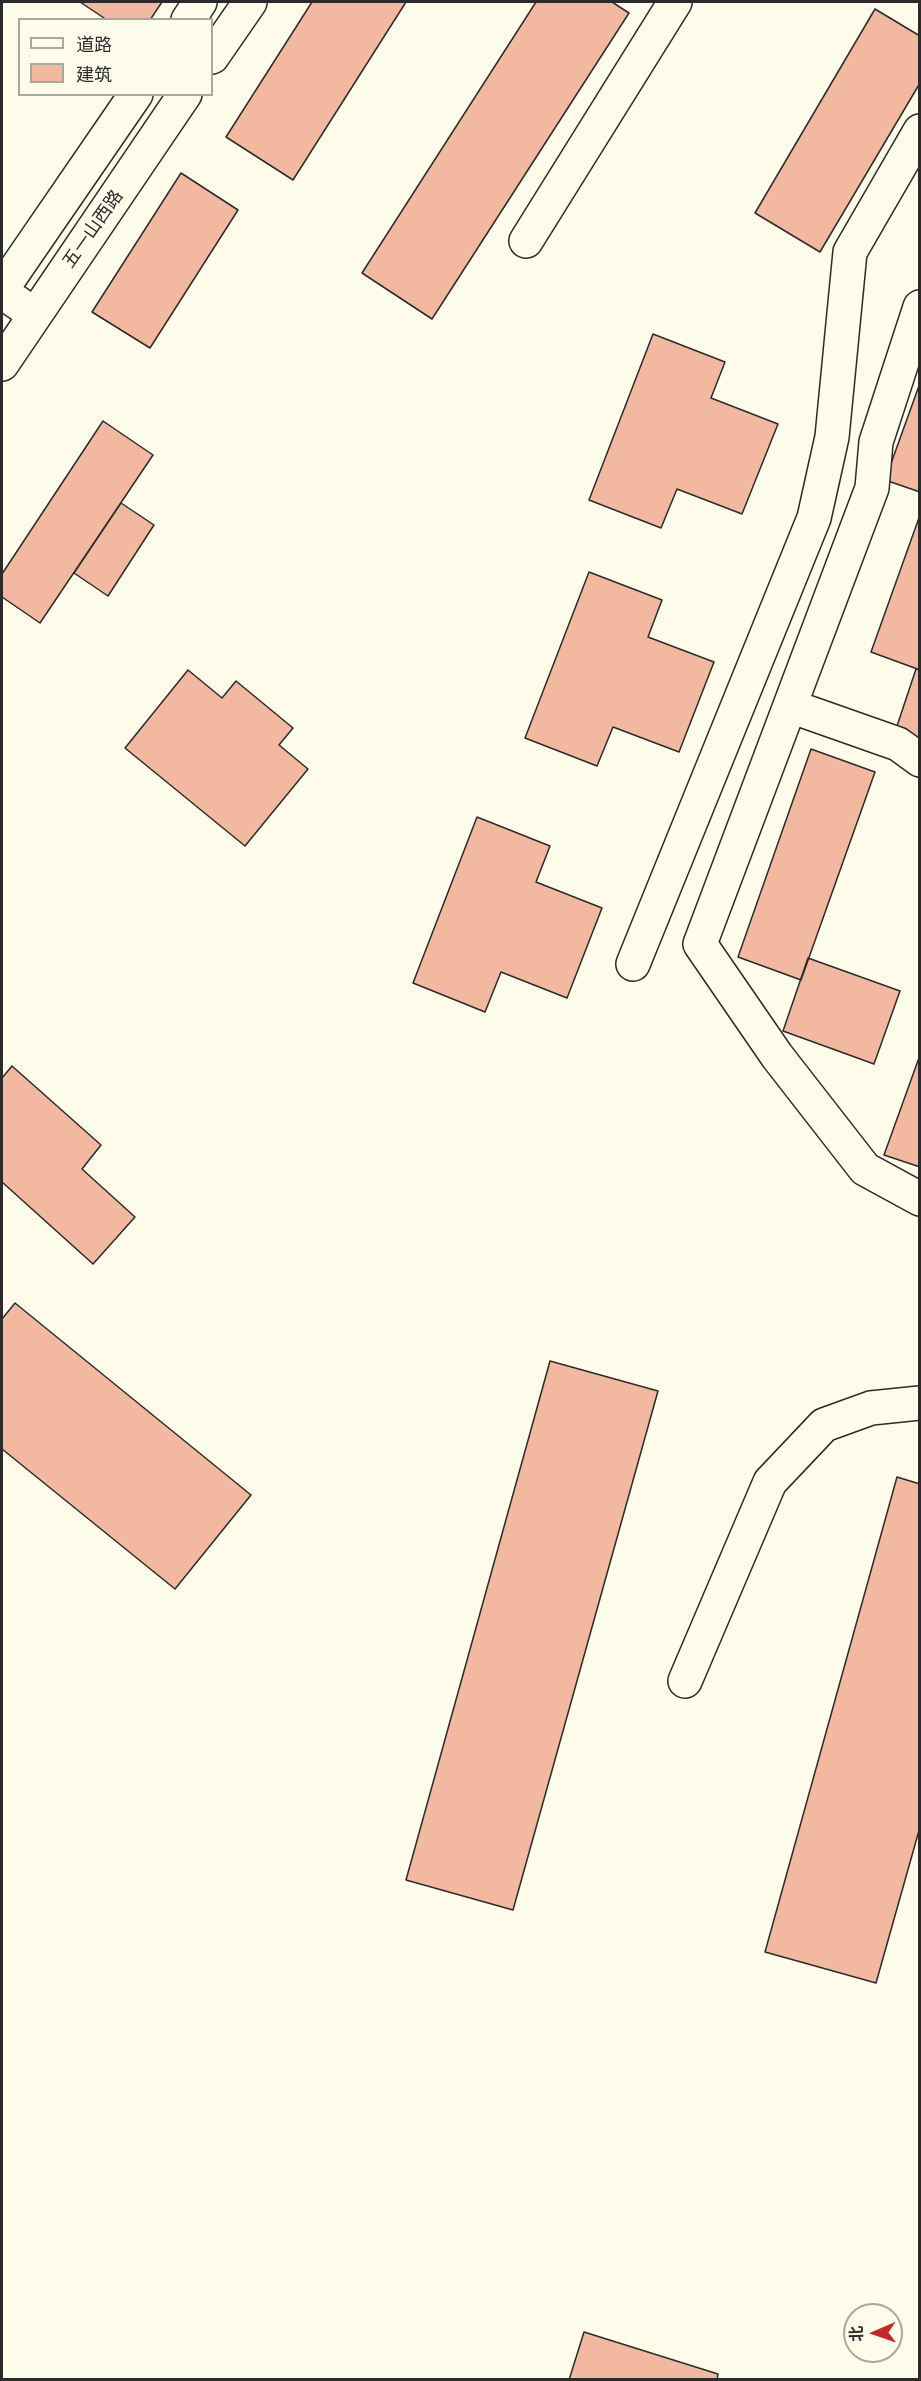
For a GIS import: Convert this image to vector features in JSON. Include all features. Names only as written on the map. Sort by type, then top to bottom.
[{"type":"street","points":[[189,18],[200,2]]},
{"type":"street","points":[[213,56],[250,2]]},
{"type":"street","points":[[526,241],[675,2]]},
{"type":"street","points":[[34,314],[2,291],[135,96]]},
{"type":"street","name":"五一山西路","points":[[2,364],[184,96]]},
{"type":"street","points":[[633,964],[814,518],[832,437],[850,252],[920,131]]},
{"type":"street","points":[[920,308],[876,442],[872,488],[700,944],[777,1056],[865,1169],[920,1199]]},
{"type":"street","points":[[790,706],[898,744],[920,760]]},
{"type":"street","points":[[685,1681],[770,1482],[824,1425],[871,1408],[920,1403]]},
{"type":"building","points":[[80,2],[162,2],[151,18],[104,18]]},
{"type":"building","points":[[312,2],[406,2],[293,180],[226,137]]},
{"type":"building","points":[[536,2],[612,2],[629,13],[432,319],[362,273]]},
{"type":"building","points":[[875,9],[920,36],[920,83],[820,252],[755,213]]},
{"type":"building","points":[[181,173],[238,210],[150,348],[92,312]]},
{"type":"building","points":[[653,334],[725,362],[711,398],[778,424],[742,514],[677,489],[661,528],[589,500]]},
{"type":"building","points":[[920,383],[920,492],[885,480]]},
{"type":"building","points":[[103,421],[153,455],[40,623],[2,597],[2,574]]},
{"type":"building","points":[[121,503],[154,525],[108,596],[74,573]]},
{"type":"building","points":[[920,515],[920,670],[871,652]]},
{"type":"building","points":[[589,572],[662,600],[648,637],[714,662],[679,752],[613,727],[597,766],[525,738]]},
{"type":"building","points":[[916,669],[920,670],[920,740],[895,732]]},
{"type":"building","points":[[188,670],[222,698],[236,681],[293,728],[279,745],[308,769],[245,846],[125,748]]},
{"type":"building","points":[[811,749],[875,772],[801,980],[738,957]]},
{"type":"building","points":[[477,817],[550,846],[536,882],[602,908],[567,998],[501,972],[485,1012],[413,983]]},
{"type":"building","points":[[808,958],[900,991],[874,1064],[783,1031]]},
{"type":"building","points":[[920,1055],[920,1167],[884,1155]]},
{"type":"building","points":[[12,1066],[101,1145],[82,1169],[135,1217],[93,1264],[2,1182],[2,1078]]},
{"type":"building","points":[[15,1303],[251,1495],[175,1589],[2,1449],[2,1319]]},
{"type":"building","points":[[550,1361],[658,1391],[513,1910],[406,1880]]},
{"type":"building","points":[[897,1477],[920,1484],[920,1827],[876,1983],[765,1952]]},
{"type":"building","points":[[584,2332],[718,2374],[717,2380],[569,2380]]}]
